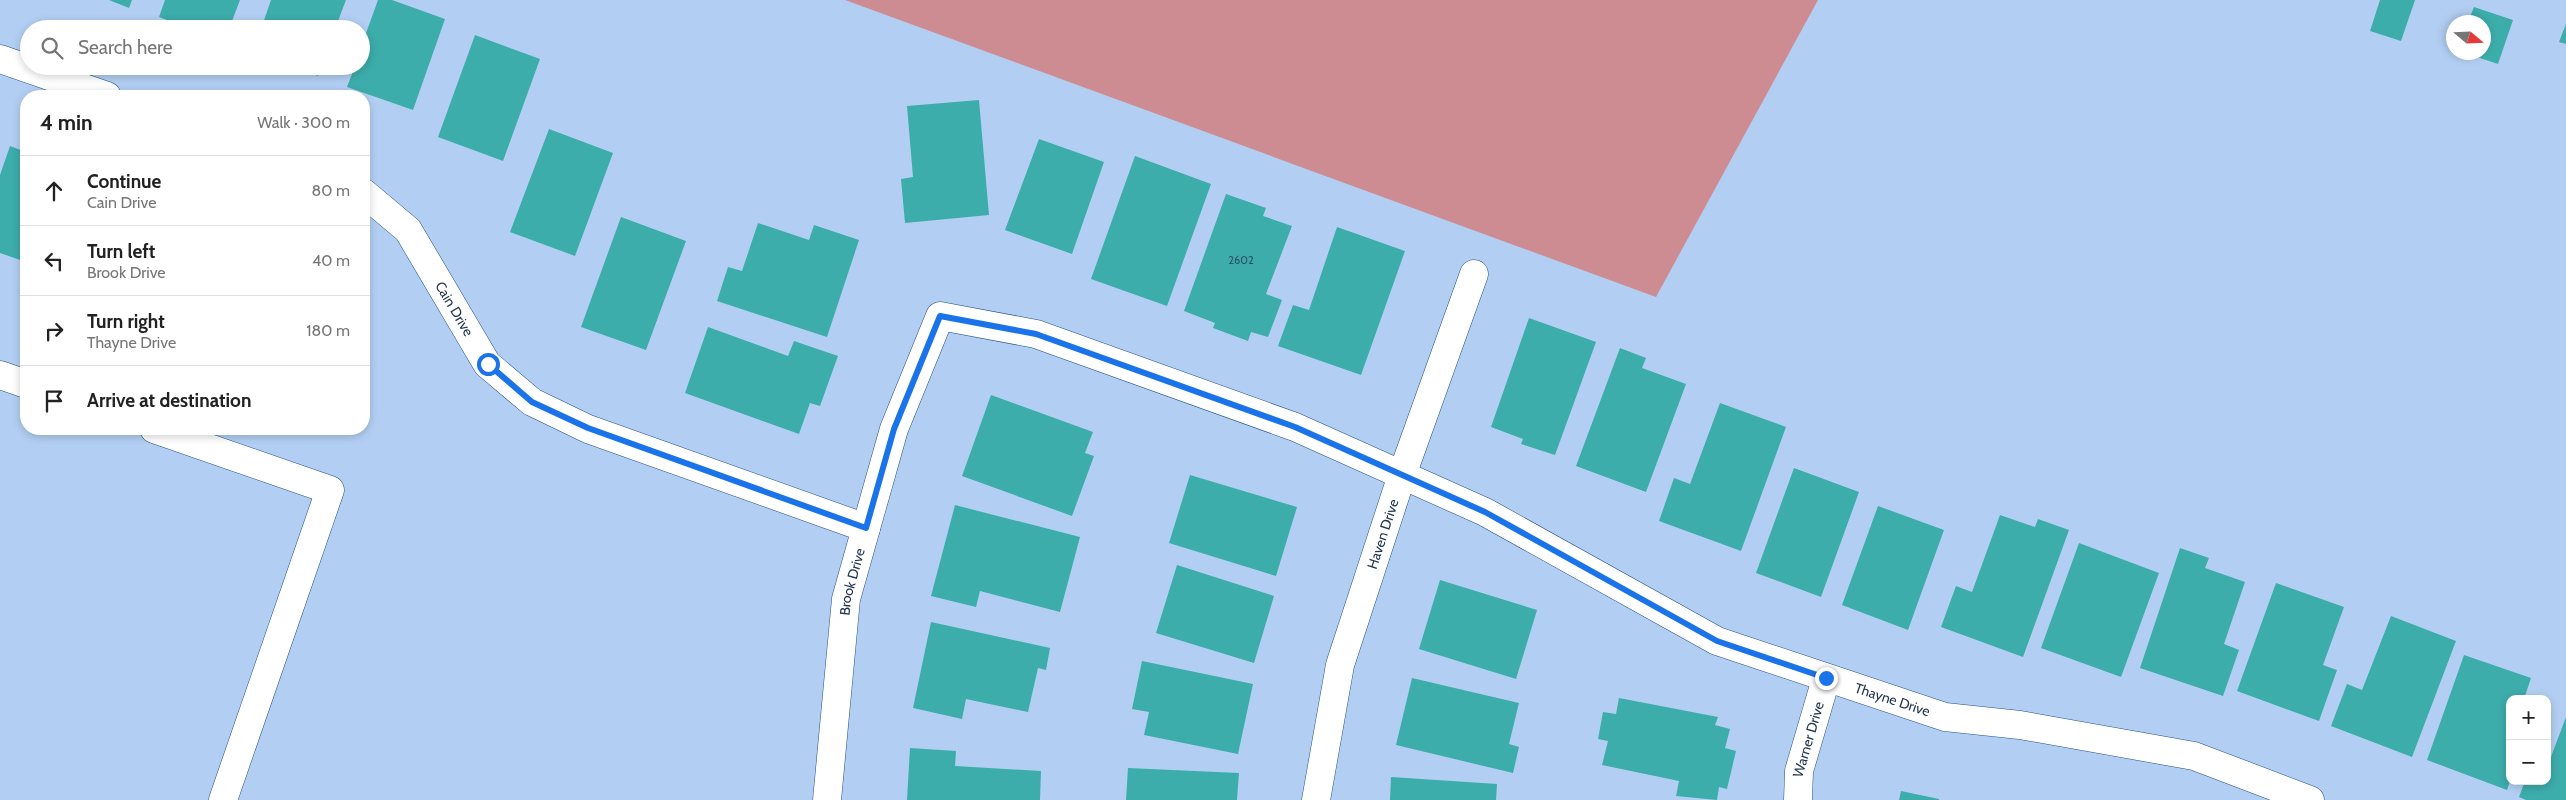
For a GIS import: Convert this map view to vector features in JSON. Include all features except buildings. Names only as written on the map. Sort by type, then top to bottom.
[{"type":"street","points":[[0,59],[20,66]]},
{"type":"street","points":[[46,75],[90,90]]},
{"type":"street","name":"Cain Drive","points":[[370,198],[408,230],[488,364],[532,402],[588,428],[866,528]]},
{"type":"street","name":"Haven Drive","points":[[1316,800],[1340,665],[1402,475],[1474,274]]},
{"type":"street","name":"Brook Drive","points":[[827,800],[846,599],[894,429],[940,316]]},
{"type":"street","name":"Thayne Drive","points":[[940,316],[1036,334],[1295,427],[1485,512],[1717,641],[1945,717],[2020,725],[2194,756],[2310,800]]},
{"type":"street","points":[[0,375],[20,382]]},
{"type":"street","points":[[171,435],[330,490],[223,800]]},
{"type":"street","name":"Warner Drive","points":[[1798,800],[1799,771],[1826,678]]},
{"type":"shaded area","points":[[845,0],[1818,0],[1656,297]]},
{"type":"route","points":[[488,364],[532,402],[588,428],[866,528],[894,429],[940,316],[1036,334],[1295,427],[1485,512],[1717,641],[1826,678]]}]
